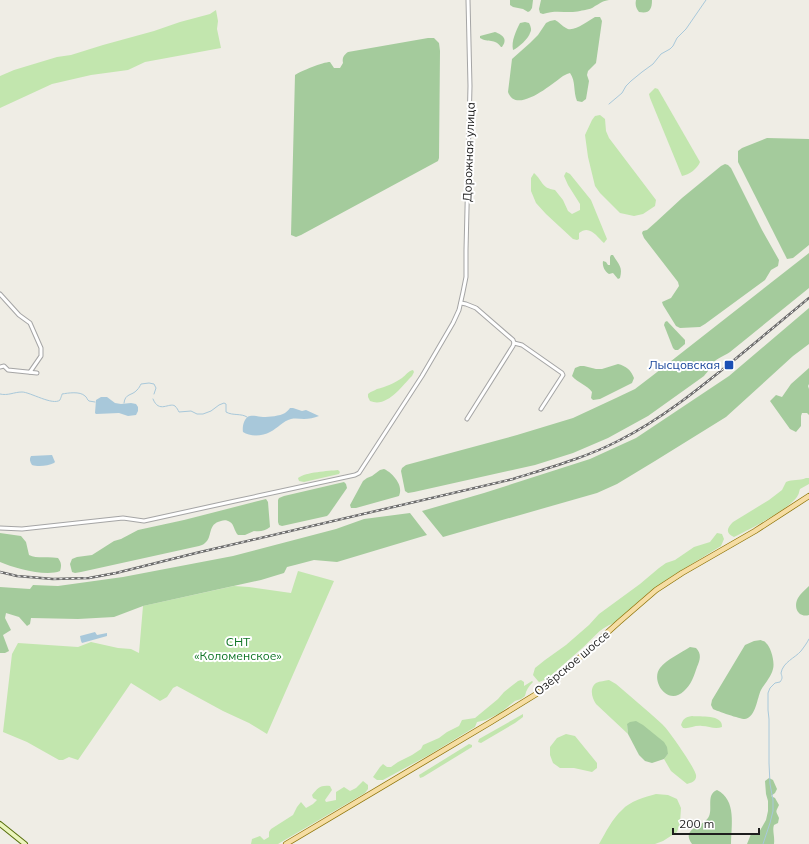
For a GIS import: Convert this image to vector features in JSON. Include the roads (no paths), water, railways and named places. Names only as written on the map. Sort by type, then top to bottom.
[{"type":"main road","name":"Озёрское шоссе","points":[[286,844],[538,693],[556,679],[656,590],[682,573],[755,531],[809,496]]},
{"type":"main road","points":[[0,824],[25,844]]},
{"type":"street","name":"Дорожная улица","points":[[0,528],[22,529],[123,518],[144,521],[355,475],[362,470],[422,376],[453,323],[461,303],[466,272],[470,86],[468,0]]},
{"type":"street","points":[[0,294],[19,315],[30,323],[36,334],[42,356],[30,372]]},
{"type":"street","points":[[461,303],[476,308],[513,340],[514,343],[522,345],[562,373],[563,375],[541,409]]},
{"type":"street","points":[[467,419],[514,343]]},
{"type":"street","points":[[0,367],[4,366],[8,370],[37,373]]},
{"type":"water","points":[[101,397],[107,397],[115,403],[136,404],[138,411],[136,415],[128,416],[119,413],[96,414],[96,400]]},
{"type":"water","points":[[290,408],[302,411],[306,410],[319,416],[308,419],[291,419],[264,434],[253,435],[243,432],[246,418],[250,416],[277,416],[285,413]]},
{"type":"water","points":[[52,455],[55,462],[49,465],[34,466],[30,462],[31,456]]},
{"type":"water","points":[[95,632],[97,635],[107,633],[107,636],[82,643],[80,636]]},
{"type":"waterway","points":[[609,104],[622,93],[631,81],[653,64],[661,54],[673,46],[677,38],[686,29],[706,0]]},
{"type":"waterway","points":[[124,403],[127,396],[135,392],[141,384],[154,384],[156,388],[154,394]]},
{"type":"waterway","points":[[0,394],[6,395],[22,392],[47,400],[57,401],[60,400],[62,394],[77,393],[83,394],[89,401],[95,402]]},
{"type":"waterway","points":[[153,399],[158,406],[164,407],[173,405],[179,412],[191,411],[197,414],[203,414],[211,411],[224,403],[226,404],[226,412],[247,417]]},
{"type":"waterway","points":[[763,844],[773,811],[769,763],[768,693],[770,688],[775,683],[781,681],[781,673],[784,666],[801,651],[809,639]]},
{"type":"railway","points":[[0,572],[17,576],[53,579],[89,578],[116,573],[513,479],[593,453],[618,441],[666,413],[739,356],[809,298]]},
{"type":"place","name":"Лысцовская","points":[[729,365]]},
{"type":"park label","name":"СНТ «Коломенское»","points":[[238,649]]}]
